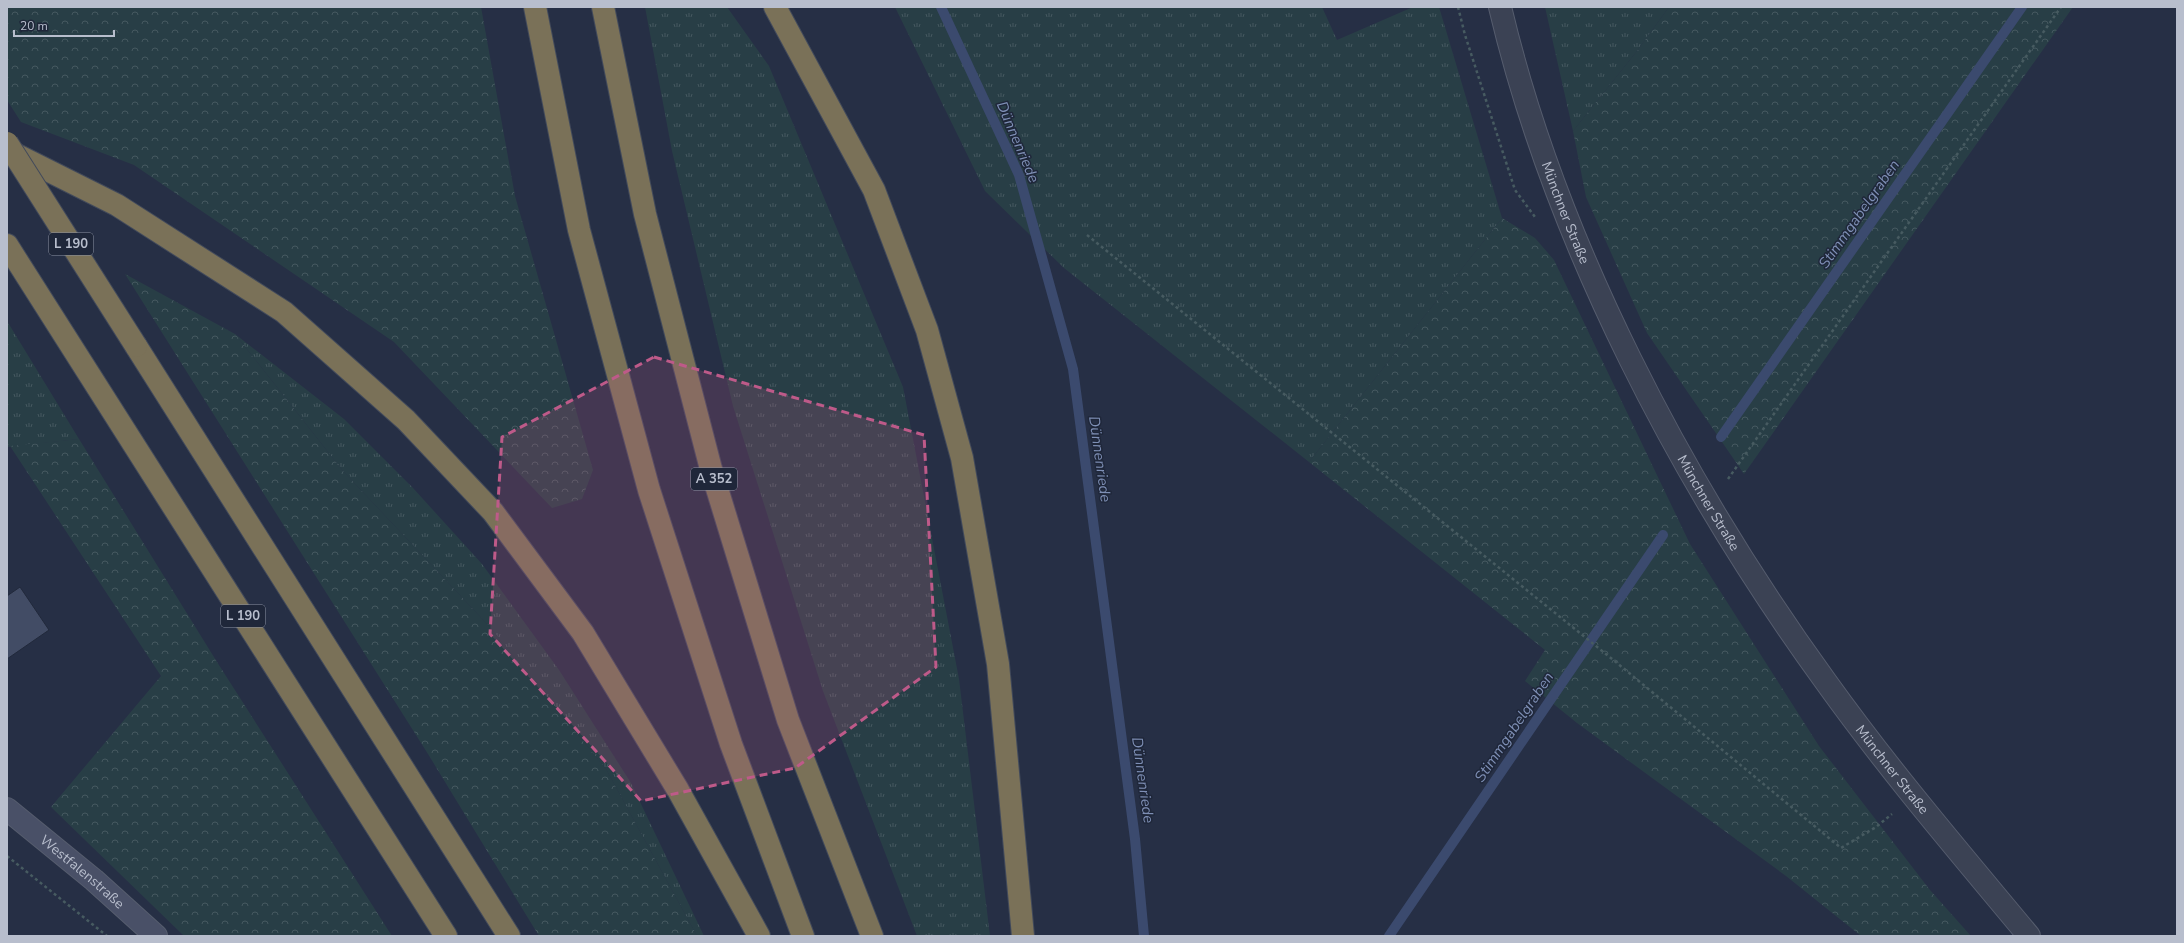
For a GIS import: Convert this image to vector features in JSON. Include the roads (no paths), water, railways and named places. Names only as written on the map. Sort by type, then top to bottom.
[{"type":"highway","points":[[535,7],[579,230],[649,490],[731,744],[803,936]]},
{"type":"highway","name":"A 352","points":[[603,7],[645,214],[711,469],[788,720],[872,936]]},
{"type":"highway","points":[[775,7],[874,190],[927,330],[958,443],[998,664],[1023,936]]},
{"type":"highway","name":"L 190","points":[[7,143],[509,936]]},
{"type":"highway","points":[[7,150],[117,205],[284,312],[406,420],[493,512],[583,633],[678,790],[759,936]]},
{"type":"highway","name":"L 190","points":[[7,245],[446,936]]},
{"type":"street","name":"Münchner Straße","points":[[1500,7],[1512,61],[1538,141],[1575,237],[1628,353],[1667,430],[1706,499],[1754,578],[1825,682],[1915,798],[2029,936]]},
{"type":"street","name":"Westfalenstraße","points":[[7,809],[94,880],[156,936]]},
{"type":"waterway","name":"Dünnenriede","points":[[941,7],[1019,175],[1073,369],[1135,839],[1144,936]]},
{"type":"waterway","name":"Stimmgabelgraben","points":[[1721,437],[2022,7]]},
{"type":"waterway","name":"Stimmgabelgraben","points":[[1389,936],[1663,535]]}]
